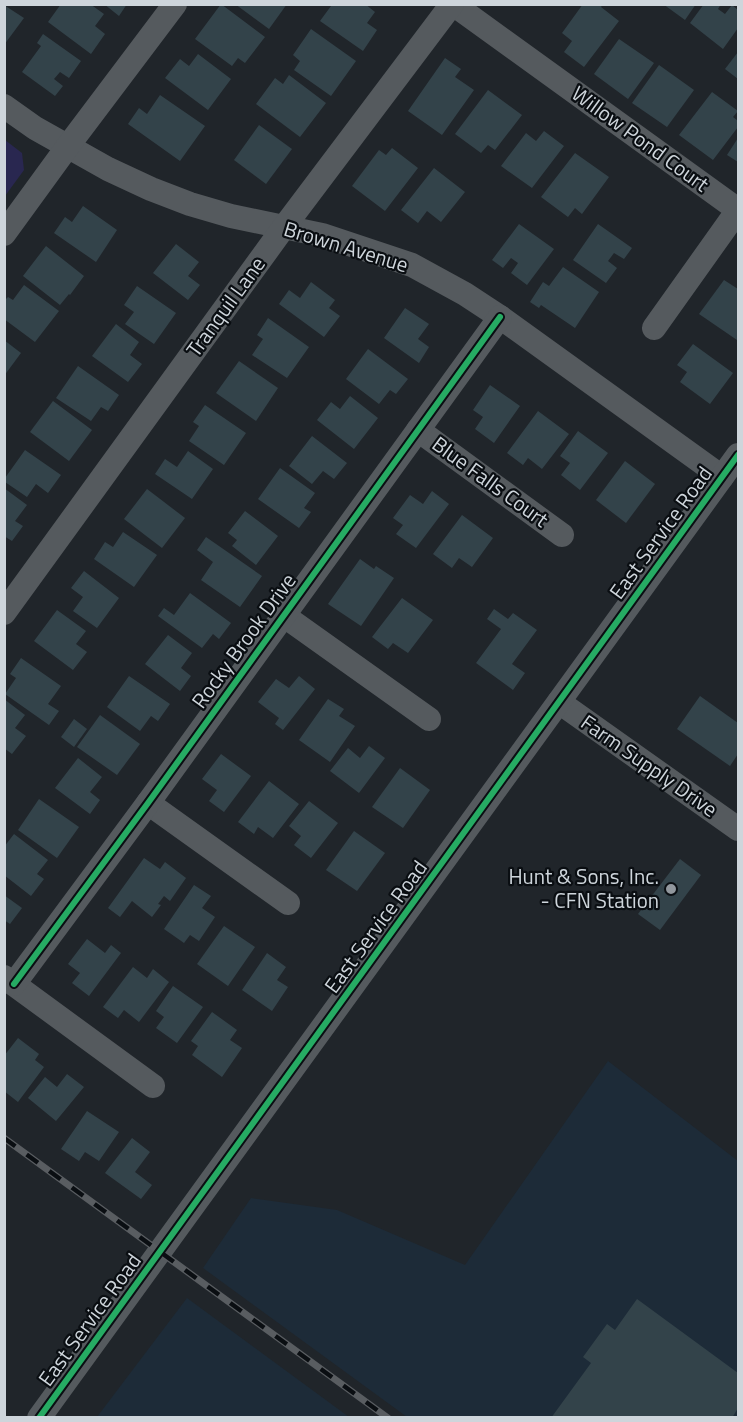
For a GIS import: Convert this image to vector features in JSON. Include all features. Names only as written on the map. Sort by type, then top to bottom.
[{"type":"street","points":[[4,234],[174,4]]},
{"type":"street","name":"Tranquil Lane","points":[[4,613],[284,227],[453,4]]},
{"type":"street","name":"Willow Pond Court","points":[[453,4],[738,210],[654,328]]},
{"type":"street","name":"Brown Avenue","points":[[4,106],[35,128],[108,169],[190,204],[231,216],[322,235],[412,265],[465,294],[500,317],[723,477]]},
{"type":"street","name":"Rocky Brook Drive","points":[[9,980],[148,803],[500,317]]},
{"type":"street","name":"Blue Falls Court","points":[[418,430],[562,535]]},
{"type":"street","name":"East Service Road","points":[[39,1418],[738,455]]},
{"type":"street","points":[[283,615],[429,719]]},
{"type":"street","name":"Farm Supply Drive","points":[[559,702],[738,829]]},
{"type":"street","points":[[148,803],[288,903]]},
{"type":"street","points":[[9,980],[153,1086]]},
{"type":"shaded area","points":[[5,140],[22,153],[24,170],[5,196]]},
{"type":"shaded area","points":[[608,1061],[738,1161],[738,1417],[407,1417],[203,1268],[251,1198],[337,1210],[465,1265]]},
{"type":"shaded area","points":[[187,1298],[349,1417],[97,1417]]},
{"type":"building","points":[[61,4],[90,4],[104,14],[95,26],[105,34],[91,54],[48,22]]},
{"type":"building","points":[[104,4],[127,4],[119,16]]},
{"type":"building","points":[[221,4],[265,37],[245,63],[238,58],[232,66],[195,39]]},
{"type":"building","points":[[235,4],[287,4],[269,29]]},
{"type":"building","points":[[328,4],[365,4],[375,12],[367,23],[377,30],[363,51],[320,21],[331,6]]},
{"type":"building","points":[[583,4],[603,4],[601,7],[619,21],[584,67],[564,52],[572,41],[562,33]]},
{"type":"building","points":[[663,4],[696,4],[685,20]]},
{"type":"building","points":[[704,4],[721,4],[718,9],[725,14],[732,5],[738,10],[738,28],[723,49],[690,23]]},
{"type":"building","points":[[4,5],[24,18],[4,45]]},
{"type":"building","points":[[311,29],[356,61],[331,96],[294,70],[300,61],[293,55]]},
{"type":"building","points":[[43,34],[81,61],[69,78],[60,72],[54,79],[63,86],[55,96],[22,72],[41,46],[37,43]]},
{"type":"building","points":[[619,39],[654,63],[628,99],[594,74]]},
{"type":"building","points":[[738,52],[738,79],[725,69]]},
{"type":"building","points":[[198,54],[231,79],[208,110],[165,78],[180,59],[189,66]]},
{"type":"building","points":[[445,58],[461,69],[455,77],[474,90],[442,135],[408,111]]},
{"type":"building","points":[[659,65],[694,90],[667,127],[632,103]]},
{"type":"building","points":[[289,75],[326,103],[300,137],[256,104],[275,78],[283,84]]},
{"type":"building","points":[[488,90],[522,115],[495,150],[488,145],[481,153],[455,134]]},
{"type":"building","points":[[712,92],[738,111],[733,117],[738,121],[738,127],[713,160],[679,135]]},
{"type":"building","points":[[160,95],[205,126],[180,161],[128,124],[139,108],[147,114]]},
{"type":"building","points":[[259,125],[292,149],[266,184],[234,160]]},
{"type":"building","points":[[544,131],[564,146],[532,188],[501,166],[526,133],[536,141]]},
{"type":"building","points":[[738,138],[738,162],[727,155]]},
{"type":"building","points":[[392,148],[418,168],[385,211],[352,186],[379,150],[386,155]]},
{"type":"building","points":[[575,153],[609,177],[582,214],[575,208],[568,217],[541,197]]},
{"type":"building","points":[[434,168],[465,192],[441,222],[427,211],[418,223],[401,210]]},
{"type":"building","points":[[83,206],[117,230],[96,262],[54,233],[65,217],[72,222]]},
{"type":"building","points":[[519,224],[554,249],[527,285],[511,273],[518,263],[511,258],[503,268],[492,260]]},
{"type":"building","points":[[598,224],[632,248],[624,259],[614,253],[608,261],[617,268],[606,283],[573,260]]},
{"type":"building","points":[[176,244],[199,262],[188,276],[200,285],[188,300],[153,273]]},
{"type":"building","points":[[46,246],[84,276],[60,305],[23,276]]},
{"type":"building","points":[[563,267],[599,292],[575,328],[541,305],[539,308],[530,302],[543,282],[549,286]]},
{"type":"building","points":[[724,280],[738,289],[737,340],[699,314]]},
{"type":"building","points":[[311,282],[335,300],[329,308],[340,316],[324,337],[279,304],[289,290],[300,298]]},
{"type":"building","points":[[24,285],[59,311],[35,342],[4,319],[4,301],[8,297],[13,300]]},
{"type":"building","points":[[137,286],[176,313],[154,344],[125,324],[134,312],[124,305]]},
{"type":"building","points":[[405,308],[429,324],[418,339],[429,347],[419,363],[384,338]]},
{"type":"building","points":[[268,318],[309,347],[287,378],[252,355],[263,339],[257,335]]},
{"type":"building","points":[[116,324],[139,342],[130,355],[142,364],[128,382],[92,356]]},
{"type":"building","points":[[4,340],[21,353],[4,376]]},
{"type":"building","points":[[693,344],[733,373],[710,404],[680,382],[687,372],[677,365]]},
{"type":"building","points":[[368,349],[408,379],[396,394],[390,390],[379,404],[346,379]]},
{"type":"building","points":[[239,361],[278,388],[256,421],[216,393]]},
{"type":"building","points":[[78,366],[119,395],[108,411],[101,407],[91,421],[56,398]]},
{"type":"building","points":[[490,385],[520,406],[494,443],[475,429],[483,417],[473,410]]},
{"type":"building","points":[[350,396],[378,418],[354,449],[317,420],[331,402],[340,409]]},
{"type":"building","points":[[53,401],[92,430],[69,461],[30,432]]},
{"type":"building","points":[[205,405],[246,433],[224,465],[189,441],[199,426],[193,422]]},
{"type":"building","points":[[538,411],[569,434],[542,469],[528,458],[523,465],[507,453]]},
{"type":"building","points":[[578,431],[608,453],[580,490],[561,475],[570,463],[560,456]]},
{"type":"building","points":[[312,436],[347,463],[334,479],[323,471],[312,484],[289,466]]},
{"type":"building","points":[[25,450],[61,475],[48,493],[36,484],[27,497],[5,482],[5,478]]},
{"type":"building","points":[[188,451],[213,469],[192,499],[155,474],[165,459],[177,467]]},
{"type":"building","points":[[625,461],[655,484],[626,523],[596,500]]},
{"type":"building","points":[[280,468],[315,493],[304,508],[311,512],[299,528],[258,499]]},
{"type":"building","points":[[4,488],[27,505],[15,521],[23,526],[12,541],[4,536]]},
{"type":"building","points":[[147,489],[185,518],[162,548],[124,519]]},
{"type":"building","points":[[432,491],[449,504],[416,548],[396,534],[403,525],[393,518],[410,495],[423,504]]},
{"type":"building","points":[[245,511],[278,536],[256,565],[232,546],[237,540],[228,533]]},
{"type":"building","points":[[462,515],[493,538],[472,567],[459,558],[452,568],[433,554]]},
{"type":"building","points":[[123,532],[157,555],[134,587],[94,559],[105,542],[113,547]]},
{"type":"building","points":[[206,537],[262,576],[240,607],[201,580],[213,562],[197,550]]},
{"type":"building","points":[[360,559],[374,569],[376,566],[394,578],[361,626],[328,604]]},
{"type":"building","points":[[84,571],[119,598],[97,628],[73,611],[83,597],[71,588]]},
{"type":"building","points":[[190,593],[231,623],[219,639],[213,634],[202,648],[158,616],[164,608],[174,615]]},
{"type":"building","points":[[402,598],[433,620],[408,653],[393,643],[388,649],[372,637]]},
{"type":"building","points":[[494,609],[508,619],[513,613],[537,630],[512,664],[525,673],[513,690],[476,663],[501,629],[487,619]]},
{"type":"building","points":[[57,610],[86,631],[76,644],[87,652],[73,670],[34,641]]},
{"type":"building","points":[[168,635],[192,653],[181,668],[191,676],[180,691],[145,664]]},
{"type":"building","points":[[21,658],[61,686],[48,704],[59,711],[49,725],[5,694],[16,678],[10,674]]},
{"type":"building","points":[[129,676],[170,704],[158,721],[151,716],[140,731],[107,707]]},
{"type":"building","points":[[299,676],[315,689],[283,730],[275,724],[279,718],[258,702],[276,679],[289,688]]},
{"type":"building","points":[[700,696],[738,723],[738,754],[730,766],[677,729]]},
{"type":"building","points":[[4,699],[25,715],[15,728],[26,736],[12,754],[4,748]]},
{"type":"building","points":[[328,699],[344,709],[339,716],[355,726],[330,762],[299,740]]},
{"type":"building","points":[[100,715],[140,744],[117,775],[77,747]]},
{"type":"building","points":[[74,719],[87,729],[74,747],[61,737]]},
{"type":"building","points":[[369,746],[385,758],[359,793],[330,771],[348,748],[360,758]]},
{"type":"building","points":[[221,754],[251,776],[224,812],[209,801],[217,790],[202,779]]},
{"type":"building","points":[[78,758],[102,777],[90,792],[100,800],[90,814],[55,788]]},
{"type":"building","points":[[400,768],[430,790],[403,828],[372,807]]},
{"type":"building","points":[[269,781],[299,804],[273,838],[258,827],[254,834],[238,822]]},
{"type":"building","points":[[39,799],[79,827],[57,858],[18,830]]},
{"type":"building","points":[[309,801],[338,823],[311,858],[294,845],[301,836],[289,826]]},
{"type":"building","points":[[354,831],[385,853],[357,891],[326,870]]},
{"type":"building","points":[[14,834],[48,860],[37,874],[44,879],[31,896],[4,875],[4,847]]},
{"type":"building","points":[[144,858],[160,869],[165,862],[186,878],[170,901],[164,896],[158,904],[161,905],[152,917],[132,901],[120,917],[108,908]]},
{"type":"building","points":[[680,859],[701,875],[660,930],[638,914]]},
{"type":"building","points":[[194,885],[211,896],[202,908],[215,917],[199,941],[190,935],[184,943],[164,929]]},
{"type":"building","points":[[4,895],[22,908],[10,924],[4,920]]},
{"type":"building","points":[[224,926],[255,947],[228,986],[197,964]]},
{"type":"building","points":[[87,939],[105,953],[111,945],[121,953],[89,996],[72,983],[80,973],[68,964]]},
{"type":"building","points":[[267,953],[286,967],[277,980],[288,987],[272,1011],[242,990]]},
{"type":"building","points":[[133,967],[147,978],[153,969],[169,982],[139,1022],[124,1010],[118,1018],[103,1007]]},
{"type":"building","points":[[173,986],[203,1007],[177,1043],[156,1028],[164,1017],[156,1011]]},
{"type":"building","points":[[212,1012],[237,1030],[230,1040],[242,1048],[222,1077],[192,1055],[198,1046],[191,1041]]},
{"type":"building","points":[[18,1038],[39,1054],[35,1060],[44,1067],[18,1102],[4,1091],[4,1056]]},
{"type":"building","points":[[67,1074],[84,1087],[56,1121],[28,1098],[45,1077],[57,1087]]},
{"type":"building","points":[[87,1111],[119,1132],[99,1161],[85,1152],[79,1161],[61,1149]]},
{"type":"building","points":[[132,1138],[150,1152],[135,1172],[152,1185],[141,1199],[105,1173]]},
{"type":"building","points":[[637,1299],[738,1373],[738,1408],[732,1418],[551,1418],[591,1363],[583,1357],[607,1324],[615,1330]]},
{"type":"railway","points":[[4,1138],[388,1418]]},
{"type":"cycle path","points":[[14,984],[500,317]]},
{"type":"cycle path","points":[[39,1418],[738,455]]},
{"type":"place","name":"Hunt & Sons, Inc. - CFN Station","points":[[671,889]]}]
